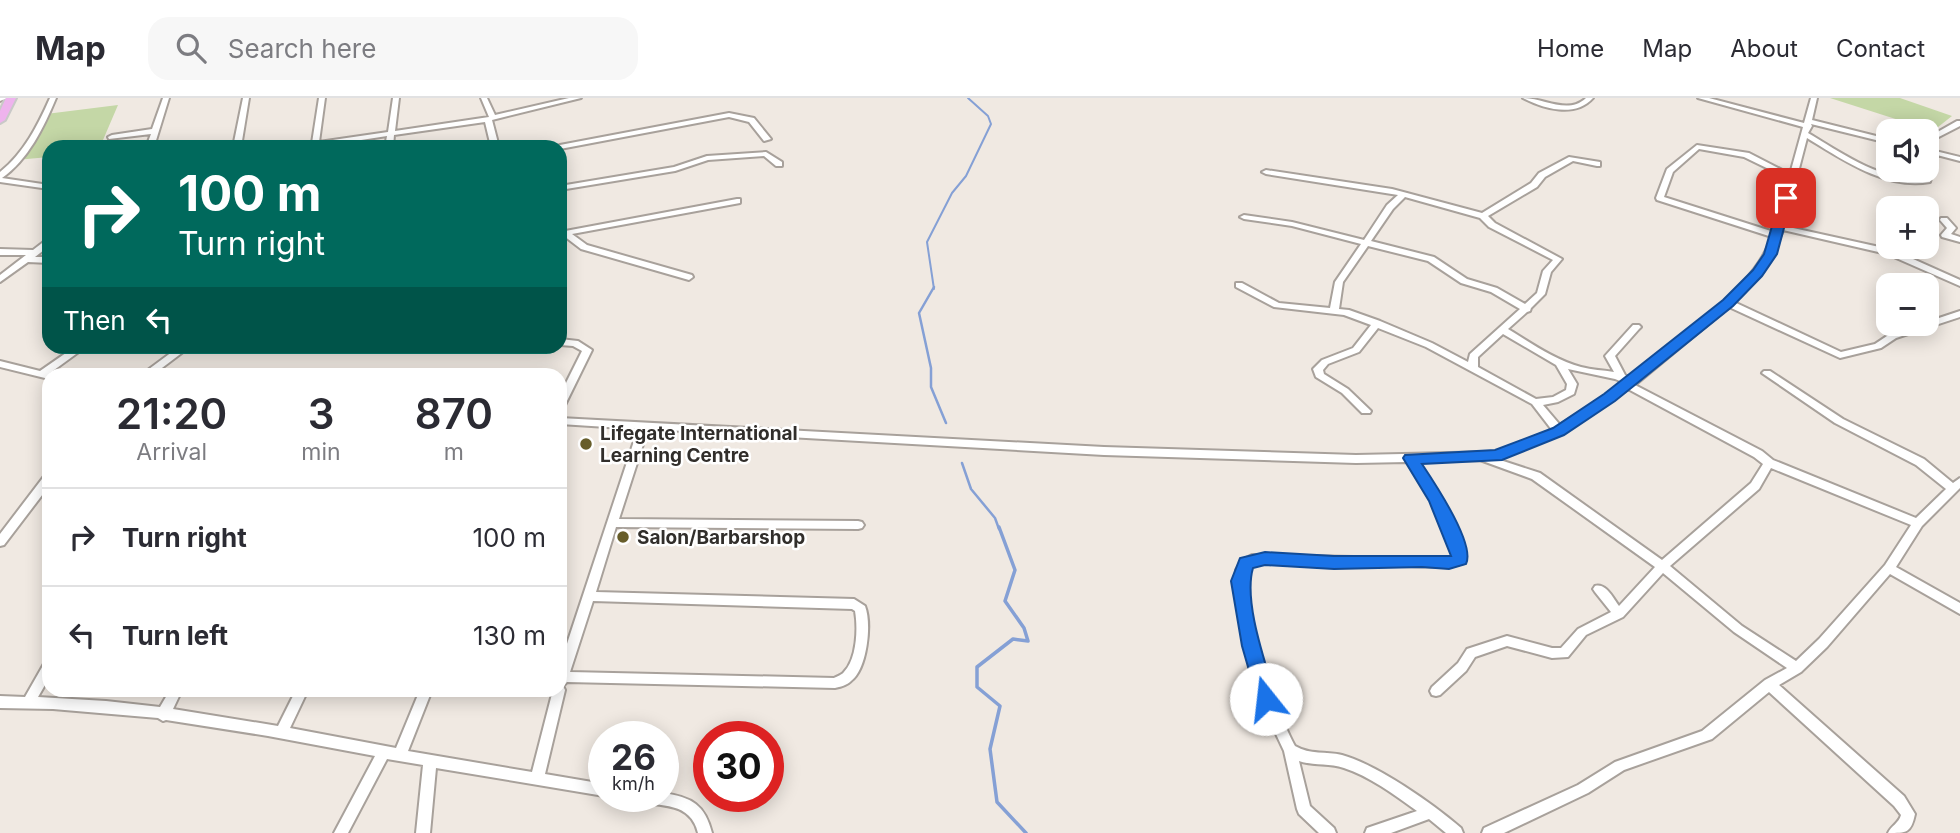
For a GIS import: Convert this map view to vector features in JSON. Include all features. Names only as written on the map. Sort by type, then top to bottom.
[{"type":"main road","points":[[0,120],[11,98]]},
{"type":"street","points":[[42,186],[1,180],[34,134],[54,98]]},
{"type":"street","points":[[153,140],[166,98]]},
{"type":"street","points":[[238,140],[246,98]]},
{"type":"street","points":[[316,140],[322,98]]},
{"type":"street","points":[[391,140],[396,98]]},
{"type":"street","points":[[484,98],[494,140]]},
{"type":"street","points":[[354,140],[490,118],[578,98]]},
{"type":"street","points":[[1526,98],[1563,108],[1577,108],[1590,98]]},
{"type":"street","points":[[1701,98],[1807,127],[1876,139]]},
{"type":"street","points":[[567,421],[1104,451],[1482,458],[1515,450],[1559,432],[1629,384],[1728,303],[1757,273],[1770,254],[1778,232],[1814,98]]},
{"type":"street","points":[[567,146],[729,114],[751,120],[766,139]]},
{"type":"street","points":[[1939,134],[1960,123]]},
{"type":"street","points":[[1807,127],[1863,168],[1876,171]]},
{"type":"street","points":[[112,137],[156,131]]},
{"type":"street","points":[[1792,178],[1736,152],[1697,147],[1670,171],[1660,198],[1778,232],[1890,252],[1960,283]]},
{"type":"street","points":[[1939,153],[1960,159]]},
{"type":"street","points":[[567,187],[674,170],[696,161],[725,155],[766,154],[779,164]]},
{"type":"street","points":[[1483,216],[1534,185],[1542,175],[1572,159],[1597,164]]},
{"type":"street","points":[[1266,172],[1404,194],[1483,216],[1492,225],[1558,259],[1547,271],[1541,294],[1474,356],[1473,369]]},
{"type":"street","points":[[1334,309],[1339,282],[1366,240],[1404,194]]},
{"type":"street","points":[[567,233],[737,201]]},
{"type":"street","points":[[1244,217],[1366,240],[1431,259],[1464,281],[1494,290],[1527,309]]},
{"type":"street","points":[[1944,220],[1952,228],[1945,235],[1960,240]]},
{"type":"street","points":[[584,247],[587,230]]},
{"type":"street","points":[[567,236],[584,247],[690,277]]},
{"type":"street","points":[[0,279],[42,248]]},
{"type":"street","points":[[0,253],[42,258]]},
{"type":"street","points":[[1239,285],[1257,297],[1277,305],[1294,309],[1334,309],[1377,323],[1429,345],[1535,402],[1559,432]]},
{"type":"street","points":[[1728,303],[1840,355],[1878,346],[1893,336],[1960,314]]},
{"type":"street","points":[[1366,411],[1345,391],[1319,375],[1318,369],[1325,362],[1356,350],[1377,323]]},
{"type":"street","points":[[1636,327],[1610,356],[1620,375],[1629,384],[1758,454],[1769,463],[1918,523]]},
{"type":"street","points":[[1502,329],[1560,363],[1591,373],[1620,375]]},
{"type":"street","points":[[567,342],[575,343],[587,350],[567,391]]},
{"type":"street","points":[[54,368],[73,354]]},
{"type":"street","points":[[156,368],[176,354]]},
{"type":"street","points":[[1535,402],[1555,400],[1572,391],[1572,384],[1560,363]]},
{"type":"street","points":[[1,365],[42,374]]},
{"type":"street","points":[[1489,833],[1583,789],[1620,766],[1707,735],[1769,684],[1797,668],[1889,568],[1918,523],[1956,486],[1920,462],[1839,421],[1767,373]]},
{"type":"street","points":[[567,662],[644,425]]},
{"type":"street","points":[[1329,833],[1304,809],[1290,750],[1266,699],[1251,646],[1240,581],[1242,569],[1252,559],[1334,563],[1422,560],[1449,563],[1460,560],[1459,550],[1437,499],[1410,458]]},
{"type":"street","points":[[1482,458],[1536,476],[1662,566],[1738,629],[1797,668]]},
{"type":"street","points":[[1436,691],[1462,667],[1471,653],[1507,641],[1552,653],[1564,653],[1582,632],[1619,614],[1662,566],[1747,494],[1769,463]]},
{"type":"street","points":[[0,542],[42,487]]},
{"type":"street","points":[[612,523],[858,525]]},
{"type":"street","points":[[1889,568],[1960,609]]},
{"type":"street","points":[[1599,589],[1619,614]]},
{"type":"street","points":[[567,684],[835,683],[848,677],[861,649],[864,625],[861,609],[853,604],[588,596]]},
{"type":"street","points":[[29,702],[42,679]]},
{"type":"street","points":[[1769,684],[1899,801],[1908,814],[1906,824],[1895,833]]},
{"type":"street","points":[[163,715],[172,697]]},
{"type":"street","points":[[281,733],[299,697]]},
{"type":"street","points":[[400,755],[423,697]]},
{"type":"street","points":[[538,777],[557,697]]},
{"type":"street","points":[[0,702],[29,702],[163,715],[588,787]]},
{"type":"street","points":[[1290,750],[1311,759],[1344,762],[1431,812],[1456,833]]},
{"type":"street","points":[[341,833],[384,752]]},
{"type":"street","points":[[423,833],[430,761]]},
{"type":"street","points":[[679,804],[690,806],[703,818],[705,833]]},
{"type":"street","points":[[1372,833],[1431,812]]},
{"type":"green space","points":[[1830,98],[1900,98],[1952,116],[1939,126],[1939,119],[1896,119]]},
{"type":"green space","points":[[118,105],[103,140],[42,140],[42,158],[16,160],[46,114]]},
{"type":"waterway","points":[[934,287],[927,242],[952,193],[966,176],[991,124],[988,116],[968,98]]},
{"type":"waterway","points":[[934,287],[919,313],[931,368],[931,387],[946,423]]},
{"type":"waterway","points":[[962,463],[971,489],[995,518],[999,529]]},
{"type":"waterway","points":[[999,527],[1015,570],[1005,601],[1024,628],[1028,641],[1013,639],[977,667],[977,687],[1000,706],[990,749],[997,802],[1026,833]]},
{"type":"place","name":"Lifegate International Learning Centre","points":[[586,444]]},
{"type":"place","name":"Salon/Barbarshop","points":[[623,537]]},
{"type":"route","points":[[1266,699],[1251,646],[1240,581],[1246,563],[1252,559],[1265,558],[1334,563],[1422,560],[1449,563],[1460,560],[1459,550],[1437,499],[1410,458],[1467,459],[1496,456],[1559,432],[1610,398],[1728,303],[1757,273],[1770,254],[1780,227],[1786,198]]}]
